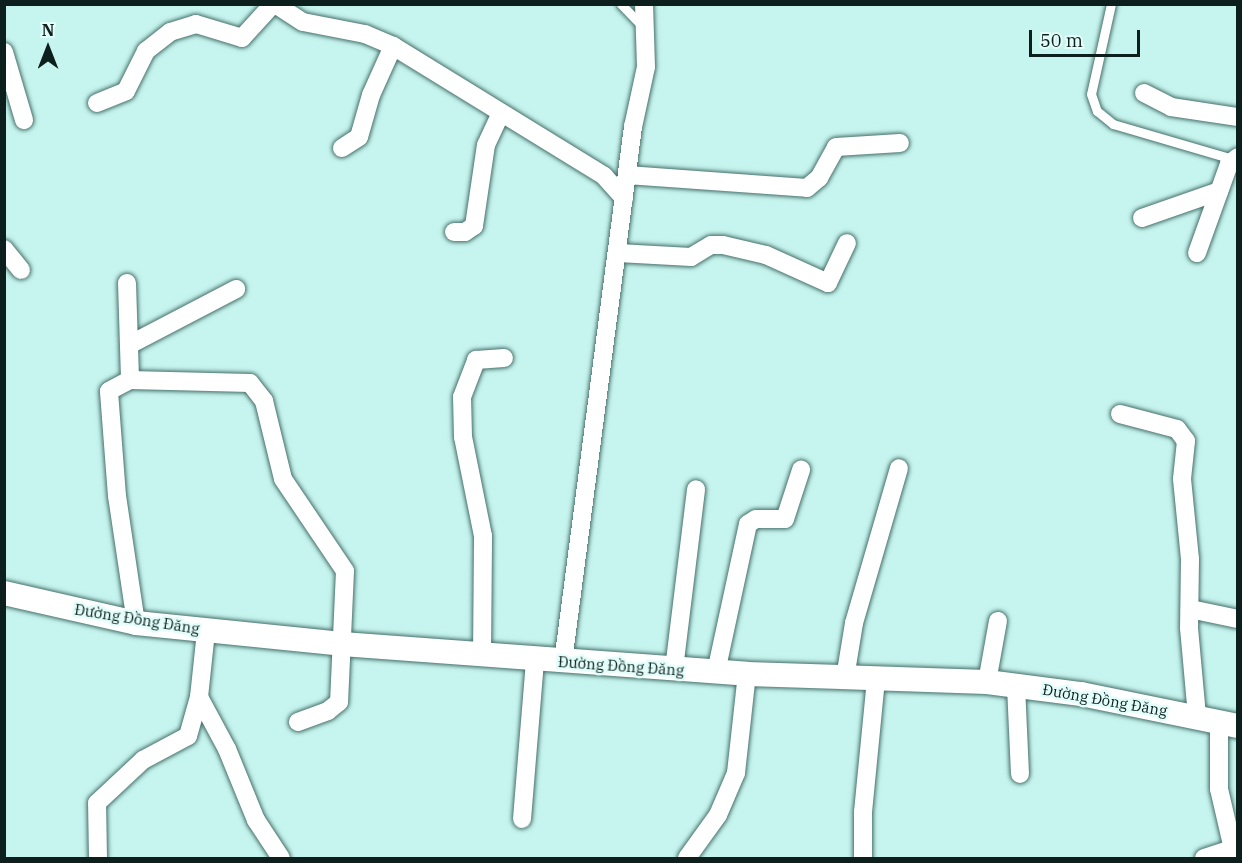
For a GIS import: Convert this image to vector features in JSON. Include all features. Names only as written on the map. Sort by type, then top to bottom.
[{"type":"main road","name":"Đường Đồng Đăng","points":[[4,593],[136,622],[206,631],[482,656],[716,672],[987,682],[1218,721]]},
{"type":"street","points":[[97,103],[126,91],[146,51],[170,32],[196,24],[242,38],[274,4],[303,22],[366,34],[393,46],[604,176],[624,198]]},
{"type":"street","points":[[563,662],[627,175],[646,67],[644,4]]},
{"type":"street","points":[[342,148],[360,137],[371,95],[393,46]]},
{"type":"street","points":[[4,52],[24,120]]},
{"type":"street","points":[[1144,93],[1172,107],[1238,117]]},
{"type":"street","points":[[454,232],[465,232],[474,226],[486,145],[501,113]]},
{"type":"street","points":[[627,175],[807,188],[819,178],[836,147],[900,143]]},
{"type":"street","points":[[1197,253],[1219,191],[1235,158]]},
{"type":"street","points":[[1142,219],[1219,191]]},
{"type":"street","points":[[618,253],[691,257],[711,245],[723,245],[766,255],[828,283],[847,243]]},
{"type":"street","points":[[4,249],[21,270]]},
{"type":"street","points":[[127,283],[130,380]]},
{"type":"street","points":[[129,345],[236,289]]},
{"type":"street","points":[[482,656],[483,536],[463,437],[462,397],[476,360],[504,358]]},
{"type":"street","points":[[136,622],[117,496],[108,399],[115,385],[130,380],[237,381],[259,390],[283,479],[345,571],[342,644],[336,707],[298,722]]},
{"type":"street","points":[[1120,414],[1178,429],[1186,441],[1182,479],[1190,559],[1190,609],[1218,721],[1219,789],[1235,855],[1204,858]]},
{"type":"street","points":[[845,678],[854,623],[899,468]]},
{"type":"street","points":[[716,672],[748,524],[756,519],[785,519],[801,470]]},
{"type":"street","points":[[674,669],[696,489]]},
{"type":"street","points":[[1190,609],[1238,619]]},
{"type":"street","points":[[987,682],[998,621]]},
{"type":"street","points":[[98,858],[98,803],[143,760],[187,739],[199,697],[206,631]]},
{"type":"street","points":[[522,819],[535,660]]},
{"type":"street","points":[[687,858],[718,815],[736,773],[747,674]]},
{"type":"street","points":[[863,858],[863,812],[876,679]]},
{"type":"street","points":[[1016,686],[1020,774]]},
{"type":"street","points":[[199,697],[227,749],[256,820],[281,858]]},
{"type":"lane","points":[[621,4],[644,28]]},
{"type":"lane","points":[[1111,4],[1091,94],[1097,111],[1113,124],[1235,158]]}]
